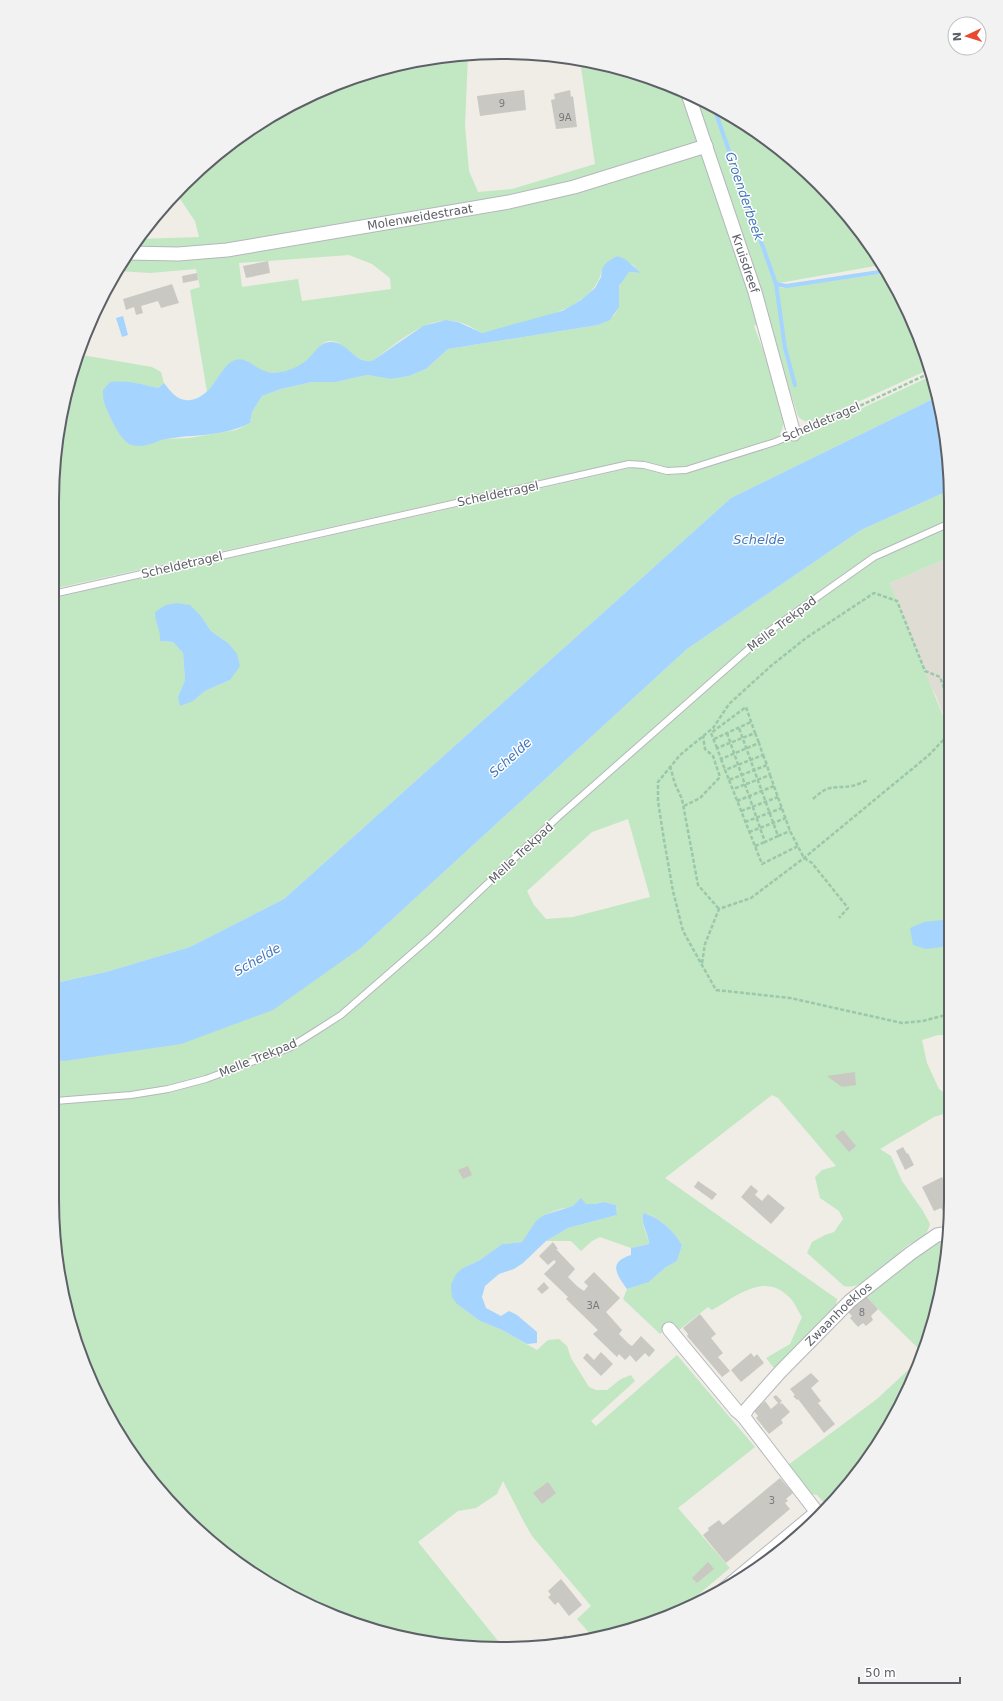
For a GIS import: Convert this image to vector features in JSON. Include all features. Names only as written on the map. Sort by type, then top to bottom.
[{"type":"street","name":"Kruisdreef","points":[[691,102],[755,292],[794,434]]},
{"type":"street","name":"Molenweidestraat","points":[[136,252],[178,254],[226,250],[509,202],[574,187],[706,146]]},
{"type":"street","name":"Zwaanhoeklos","points":[[743,1416],[748,1408],[780,1372],[850,1301],[937,1235],[942,1234]]},
{"type":"street","points":[[669,1329],[736,1410],[743,1416],[816,1510]]},
{"type":"lane","name":"Scheldetragel","points":[[59,593],[629,464],[644,465],[667,471],[686,470],[775,442],[794,434]]},
{"type":"lane","name":"Melle Trekpad","points":[[59,1101],[131,1095],[168,1089],[206,1078],[290,1048],[341,1014],[433,935],[558,818],[768,632],[874,557],[944,526]]},
{"type":"path","name":"Scheldetragel","points":[[794,434],[812,429],[926,375]]},
{"type":"path","points":[[944,688],[940,677],[925,670],[897,601],[874,593],[806,638],[772,665],[729,704],[712,728],[680,755],[658,782],[659,809],[673,891],[683,930],[716,990],[790,998],[902,1023],[923,1021],[944,1016]]},
{"type":"path","points":[[798,846],[762,864],[711,733],[746,707],[790,831],[798,846],[804,858],[812,863],[848,908],[840,918]]},
{"type":"path","points":[[714,739],[751,722]]},
{"type":"path","points":[[739,728],[778,836]]},
{"type":"path","points":[[727,733],[765,842]]},
{"type":"path","points":[[717,748],[755,733]]},
{"type":"path","points":[[684,806],[700,798],[720,777],[713,756],[705,749],[703,736]]},
{"type":"path","points":[[702,964],[705,944],[719,909],[751,898],[804,858],[929,754],[944,739]]},
{"type":"path","points":[[721,759],[759,743]]},
{"type":"path","points":[[725,770],[763,754]]},
{"type":"path","points":[[729,780],[767,765]]},
{"type":"path","points":[[670,766],[675,784],[684,806],[698,885],[719,909]]},
{"type":"path","points":[[733,789],[770,775]]},
{"type":"path","points":[[814,799],[827,788],[852,786],[868,780]]},
{"type":"path","points":[[737,801],[774,786]]},
{"type":"path","points":[[741,811],[778,797]]},
{"type":"path","points":[[745,822],[782,808]]},
{"type":"path","points":[[749,832],[786,818]]},
{"type":"path","points":[[755,846],[790,831]]},
{"type":"shaded area","points":[[944,560],[944,717],[936,696],[925,675],[890,583]]},
{"type":"green space","points":[[468,61],[465,125],[469,171],[478,192],[512,189],[595,164],[581,67],[588,68],[644,82],[697,105],[723,118],[771,150],[793,169],[834,210],[853,232],[876,266],[779,283],[781,288],[881,274],[910,332],[925,371],[818,420],[805,421],[798,416],[766,319],[754,326],[776,384],[782,407],[784,418],[781,432],[777,439],[681,468],[670,468],[636,461],[618,463],[59,588],[59,502],[63,444],[74,387],[84,355],[152,367],[161,372],[164,383],[158,388],[136,383],[144,445],[166,439],[189,438],[236,430],[250,423],[252,412],[262,396],[281,389],[312,382],[336,382],[367,375],[391,379],[409,376],[426,369],[448,349],[598,325],[611,318],[617,311],[619,288],[629,272],[640,273],[633,265],[617,256],[602,269],[596,284],[585,296],[570,306],[553,314],[482,333],[459,322],[447,320],[436,322],[412,332],[372,361],[360,359],[340,344],[329,341],[323,343],[305,363],[283,372],[266,372],[245,360],[225,369],[207,392],[190,290],[200,287],[196,269],[150,273],[124,271],[145,239],[199,237],[195,221],[180,199],[232,150],[280,118],[359,82],[387,74],[444,63]],"holes":[[[349,255],[372,264],[390,278],[391,289],[302,301],[298,279],[242,287],[239,263]]]},
{"type":"green space","points":[[926,378],[932,400],[731,498],[284,899],[190,947],[106,972],[59,982],[59,597],[631,468],[640,468],[673,475],[687,473],[807,434]],"holes":[[[201,616],[211,631],[228,643],[230,680],[205,691],[193,701],[178,697],[185,680],[183,653],[173,642],[160,641],[161,632]]]},
{"type":"green space","points":[[944,493],[944,560],[890,583],[944,718],[944,1035],[938,1035],[922,1040],[927,1063],[939,1089],[944,1093],[944,1114],[934,1117],[880,1149],[891,1156],[902,1181],[923,1211],[930,1224],[924,1235],[908,1245],[870,1279],[861,1284],[844,1286],[807,1253],[812,1242],[834,1232],[843,1219],[839,1211],[820,1198],[815,1177],[822,1170],[836,1166],[778,1098],[772,1095],[665,1178],[837,1299],[836,1306],[774,1368],[766,1358],[790,1344],[802,1317],[792,1300],[780,1290],[761,1286],[751,1289],[741,1293],[712,1310],[708,1307],[679,1330],[674,1323],[660,1334],[623,1299],[627,1289],[649,1282],[666,1267],[677,1261],[682,1245],[675,1235],[660,1221],[655,1217],[643,1213],[643,1225],[649,1244],[631,1248],[600,1237],[592,1241],[581,1251],[571,1241],[546,1241],[568,1228],[617,1215],[616,1205],[603,1202],[586,1204],[560,1209],[544,1215],[522,1242],[502,1244],[480,1260],[463,1268],[457,1304],[480,1321],[500,1329],[537,1350],[548,1340],[559,1339],[567,1346],[571,1358],[589,1387],[596,1390],[607,1390],[621,1379],[631,1375],[635,1381],[591,1421],[596,1426],[677,1355],[755,1447],[678,1508],[730,1568],[696,1596],[671,1608],[644,1619],[589,1633],[577,1619],[591,1606],[532,1536],[503,1481],[497,1494],[476,1508],[458,1511],[418,1542],[499,1642],[444,1638],[387,1627],[359,1619],[280,1583],[232,1551],[189,1512],[169,1491],[150,1469],[118,1421],[82,1342],[74,1314],[63,1257],[59,1200],[59,1060],[64,1061],[362,947],[687,649],[861,530]],"holes":[[[628,819],[650,897],[573,917],[546,919],[534,905],[527,891],[592,832]]]},
{"type":"green space","points":[[942,1241],[935,1286],[929,1314],[918,1348],[865,1295],[894,1275],[913,1259]]},
{"type":"green space","points":[[910,1368],[885,1421],[853,1469],[823,1502],[817,1495],[812,1494],[788,1465],[877,1399]]},
{"type":"water","points":[[617,256],[625,259],[641,273],[629,272],[619,286],[619,307],[610,320],[598,325],[448,349],[426,369],[409,376],[391,379],[367,375],[336,382],[312,382],[281,389],[262,396],[252,412],[250,423],[240,428],[219,433],[177,437],[136,446],[123,439],[111,420],[104,402],[103,390],[110,382],[128,382],[158,388],[164,383],[172,393],[179,398],[191,400],[205,393],[229,363],[239,359],[247,361],[261,370],[274,373],[291,369],[301,364],[307,360],[320,346],[330,342],[341,345],[360,359],[372,361],[423,326],[446,320],[458,322],[482,333],[562,311],[581,300],[595,288],[601,277],[602,269],[606,263]]},
{"type":"water","points":[[123,316],[128,335],[122,337],[116,318]]},
{"type":"water","name":"Schelde","points":[[932,400],[940,444],[944,493],[861,530],[687,649],[362,947],[273,1010],[181,1044],[64,1061],[59,1060],[59,982],[106,972],[190,947],[284,899],[731,498]]},
{"type":"water","points":[[176,603],[190,605],[201,616],[211,631],[228,643],[237,654],[240,666],[230,680],[205,691],[193,701],[180,706],[178,697],[185,680],[183,653],[173,642],[160,641],[160,633],[155,612],[166,605]]},
{"type":"water","points":[[943,920],[944,944],[942,947],[926,949],[913,945],[910,928],[924,922]]},
{"type":"water","points":[[581,1198],[586,1204],[603,1202],[616,1205],[617,1215],[568,1228],[546,1241],[523,1263],[514,1269],[499,1274],[485,1286],[482,1297],[486,1308],[501,1316],[509,1311],[517,1315],[537,1332],[537,1343],[527,1344],[500,1329],[480,1321],[457,1304],[452,1297],[451,1285],[456,1274],[463,1268],[480,1260],[502,1244],[522,1242],[536,1221],[544,1215],[573,1206]]},
{"type":"water","points":[[643,1213],[666,1225],[682,1245],[677,1261],[666,1267],[649,1282],[627,1289],[616,1269],[619,1261],[631,1255],[631,1248],[649,1244],[643,1222]]},
{"type":"building","points":[[524,90],[526,110],[480,116],[477,96]]},
{"type":"building","points":[[570,90],[571,97],[573,96],[577,127],[556,129],[551,100],[555,99],[554,94]]},
{"type":"building","points":[[268,261],[270,273],[246,278],[243,266]]},
{"type":"building","points":[[197,273],[198,280],[183,283],[182,276]]},
{"type":"building","points":[[172,284],[179,303],[161,308],[158,301],[141,306],[143,313],[136,315],[134,307],[126,310],[123,299]]},
{"type":"building","points":[[855,1072],[856,1085],[842,1087],[827,1076]]},
{"type":"building","points":[[843,1130],[856,1146],[849,1152],[835,1136]]},
{"type":"building","points":[[903,1147],[914,1165],[905,1170],[896,1151]]},
{"type":"building","points":[[468,1166],[472,1175],[463,1179],[458,1170]]},
{"type":"building","points":[[942,1177],[944,1212],[941,1208],[934,1211],[922,1187]]},
{"type":"building","points":[[698,1181],[717,1194],[712,1200],[694,1187]]},
{"type":"building","points":[[751,1185],[758,1191],[755,1195],[762,1201],[768,1194],[785,1208],[771,1224],[741,1197]]},
{"type":"building","points":[[553,1242],[558,1249],[556,1249],[575,1269],[568,1277],[578,1287],[584,1291],[588,1286],[584,1282],[594,1272],[620,1298],[606,1312],[622,1330],[619,1334],[629,1344],[632,1346],[641,1336],[655,1350],[649,1357],[645,1353],[636,1362],[630,1355],[625,1360],[619,1354],[617,1357],[593,1334],[598,1330],[566,1299],[568,1297],[544,1274],[556,1262],[554,1260],[548,1265],[539,1256]]},
{"type":"building","points":[[544,1282],[549,1288],[542,1294],[537,1289]]},
{"type":"building","points":[[865,1295],[878,1309],[871,1316],[873,1320],[866,1326],[863,1323],[858,1327],[850,1318],[852,1316],[847,1311]]},
{"type":"building","points":[[700,1314],[716,1334],[711,1338],[723,1353],[718,1357],[730,1371],[722,1377],[687,1336],[688,1334],[683,1328]]},
{"type":"building","points":[[601,1352],[613,1364],[601,1376],[583,1358],[587,1353],[594,1360]]},
{"type":"building","points":[[751,1353],[754,1357],[757,1354],[764,1363],[741,1382],[731,1370]]},
{"type":"building","points":[[811,1373],[819,1381],[811,1388],[821,1401],[818,1403],[835,1424],[824,1433],[798,1399],[797,1400],[793,1396],[795,1395],[790,1389]]},
{"type":"building","points":[[776,1395],[782,1401],[780,1403],[782,1403],[790,1412],[781,1420],[783,1423],[769,1434],[756,1418],[758,1416],[754,1411],[765,1401],[771,1409],[778,1403],[773,1397]]},
{"type":"building","points":[[780,1478],[793,1493],[786,1499],[788,1501],[785,1503],[790,1509],[726,1563],[703,1535],[709,1530],[708,1528],[719,1520],[723,1525]]},
{"type":"building","points":[[548,1482],[556,1493],[542,1504],[533,1493]]},
{"type":"building","points":[[708,1562],[714,1569],[697,1583],[692,1578]]},
{"type":"building","points":[[561,1579],[582,1605],[569,1616],[558,1602],[555,1605],[548,1597],[551,1595],[548,1591]]},
{"type":"waterway","name":"Groenderbeek","points":[[716,115],[776,284],[786,286],[880,272]]},
{"type":"waterway","name":"Groenderbeek","points":[[776,284],[785,348],[795,385]]}]
